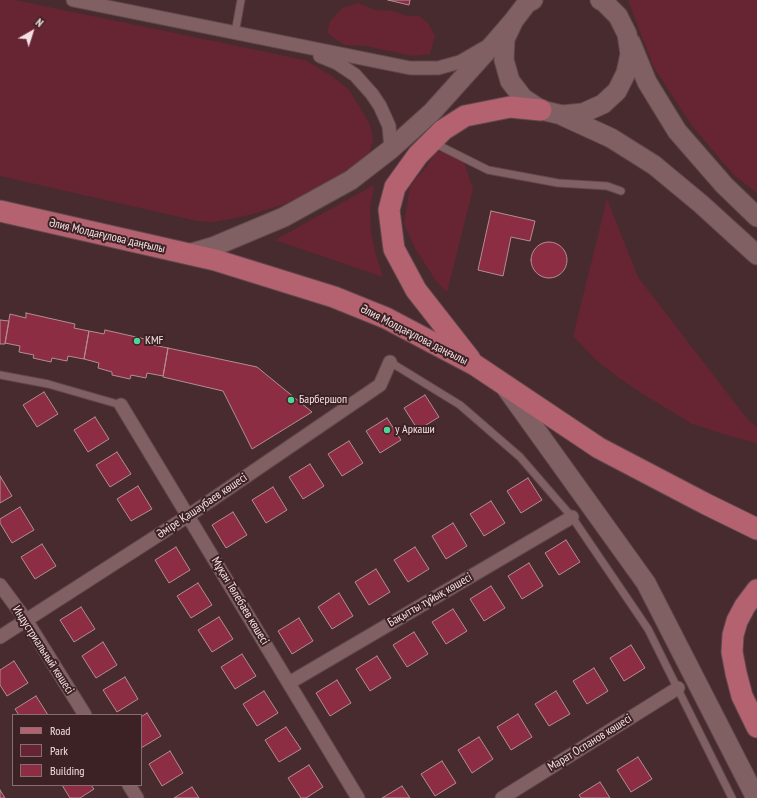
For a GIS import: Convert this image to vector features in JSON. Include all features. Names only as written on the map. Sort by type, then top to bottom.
[{"type":"main road","points":[[600,0],[615,8],[647,82],[677,131],[724,185],[757,217]]},
{"type":"main road","points":[[188,254],[215,246],[284,217],[351,180],[391,149],[432,112],[530,1]]},
{"type":"main road","points":[[514,20],[505,39],[504,60],[510,81],[523,98],[541,110]]},
{"type":"main road","points":[[562,116],[583,114],[603,104],[617,91],[626,73],[630,54],[627,34]]},
{"type":"main road","points":[[475,365],[416,290],[394,249],[389,210],[395,186],[418,156],[443,130],[465,116],[510,107],[541,110],[562,116],[611,138],[654,165],[701,204],[757,255]]},
{"type":"main road","name":"Әлия Молдағұлова даңғылы","points":[[0,211],[215,260],[334,297],[386,318],[475,365],[599,448],[706,504]]},
{"type":"main road","points":[[504,385],[646,583],[756,798]]},
{"type":"main road","points":[[706,504],[757,520]]},
{"type":"main road","points":[[706,504],[757,529]]},
{"type":"main road","points":[[757,590],[745,606],[737,621],[733,635],[732,652],[742,696],[757,727]]},
{"type":"street","points":[[73,0],[410,68],[438,68],[460,62],[495,42]]},
{"type":"street","points":[[291,44],[337,63],[355,75],[372,94],[380,106],[389,126],[391,149]]},
{"type":"street","name":"Әміре Қашаубаев көшесі","points":[[0,637],[188,516],[380,385],[390,362]]},
{"type":"street","name":"Мұқан Төлебаев көшесі","points":[[121,405],[358,798]]},
{"type":"street","name":"Бақытты тұйық көшесі","points":[[289,683],[572,517]]},
{"type":"street","name":"Индустриальный көшесі","points":[[0,585],[26,620],[84,714]]},
{"type":"street","name":"Марат Оспанов көшесі","points":[[502,798],[678,688]]},
{"type":"street","points":[[130,786],[137,798]]},
{"type":"lane","points":[[235,33],[241,0]]},
{"type":"lane","points":[[432,142],[488,170],[558,183],[607,186],[621,191]]},
{"type":"lane","points":[[390,362],[460,404],[520,457],[572,517],[648,629],[732,798]]},
{"type":"lane","points":[[0,375],[48,384],[121,405]]},
{"type":"green space","points":[[0,0],[15,0],[305,60],[332,76],[348,89],[370,125],[373,139],[370,151],[364,159],[321,187],[282,205],[249,215],[215,222],[197,221],[0,176]]},
{"type":"green space","points":[[628,0],[757,0],[757,193],[734,175],[693,127],[653,66]]},
{"type":"green space","points":[[358,3],[375,10],[393,11],[407,16],[419,16],[428,23],[435,36],[430,54],[412,56],[366,46],[344,45],[327,33],[330,21],[342,8]]},
{"type":"green space","points":[[436,151],[449,153],[464,162],[473,189],[447,292],[436,281],[416,250],[404,224],[410,186],[427,166]]},
{"type":"green space","points":[[374,185],[370,208],[371,233],[383,277],[275,240]]},
{"type":"green space","points":[[607,199],[638,277],[748,420],[757,427],[757,443],[692,424],[619,378],[596,360],[573,336]]},
{"type":"building","points":[[388,0],[410,0],[409,5]]},
{"type":"building","points":[[491,211],[535,221],[530,241],[511,237],[503,276],[478,270]]},
{"type":"building","points":[[553,242],[562,247],[566,253],[566,267],[562,273],[553,278],[545,278],[536,273],[532,267],[531,256],[536,247],[542,243]]},
{"type":"building","points":[[26,313],[75,324],[74,328],[89,331],[84,359],[68,356],[67,361],[52,358],[51,362],[33,358],[34,355],[19,352],[20,346],[5,343],[10,314],[26,318]]},
{"type":"building","points":[[0,320],[9,321],[5,344],[0,344]]},
{"type":"building","points":[[105,330],[154,341],[153,345],[168,348],[163,376],[147,373],[146,378],[131,375],[130,379],[112,375],[112,372],[98,368],[99,363],[84,359],[89,331],[104,334]]},
{"type":"building","points":[[168,348],[257,367],[312,412],[252,449],[223,391],[163,377]]},
{"type":"building","points":[[44,392],[58,414],[37,427],[23,405]]},
{"type":"building","points":[[425,395],[439,417],[418,430],[404,408]]},
{"type":"building","points":[[95,417],[109,439],[88,452],[74,430]]},
{"type":"building","points":[[387,418],[401,440],[380,453],[366,431]]},
{"type":"building","points":[[349,441],[363,463],[342,476],[328,454]]},
{"type":"building","points":[[117,452],[131,474],[110,487],[96,465]]},
{"type":"building","points":[[310,464],[324,486],[303,499],[289,477]]},
{"type":"building","points":[[0,476],[12,496],[0,503]]},
{"type":"building","points":[[528,478],[542,500],[521,513],[507,491]]},
{"type":"building","points":[[138,486],[152,509],[131,521],[117,499]]},
{"type":"building","points":[[273,487],[287,510],[266,523],[252,500]]},
{"type":"building","points":[[491,501],[505,523],[484,536],[470,514]]},
{"type":"building","points":[[20,507],[34,530],[12,543],[0,523],[0,519]]},
{"type":"building","points":[[233,512],[247,535],[226,548],[212,525]]},
{"type":"building","points":[[453,523],[467,546],[446,559],[432,536]]},
{"type":"building","points":[[566,540],[580,562],[559,575],[545,553]]},
{"type":"building","points":[[42,544],[56,566],[35,579],[21,557]]},
{"type":"building","points":[[176,547],[190,570],[169,583],[155,560]]},
{"type":"building","points":[[415,547],[429,569],[408,582],[394,560]]},
{"type":"building","points":[[529,563],[543,586],[522,599],[508,576]]},
{"type":"building","points":[[376,569],[390,592],[369,605],[355,582]]},
{"type":"building","points":[[198,583],[212,605],[191,618],[177,596]]},
{"type":"building","points":[[491,586],[505,608],[484,621],[470,599]]},
{"type":"building","points":[[339,593],[353,616],[332,629],[318,607]]},
{"type":"building","points":[[81,607],[95,629],[74,642],[60,620]]},
{"type":"building","points":[[453,609],[467,631],[446,644],[432,622]]},
{"type":"building","points":[[219,617],[233,639],[212,652],[198,630]]},
{"type":"building","points":[[299,618],[313,641],[292,654],[278,631]]},
{"type":"building","points":[[414,632],[428,654],[407,667],[393,645]]},
{"type":"building","points":[[103,642],[117,665],[96,678],[82,656]]},
{"type":"building","points":[[631,645],[645,668],[624,681],[610,658]]},
{"type":"building","points":[[242,654],[256,676],[235,689],[221,667]]},
{"type":"building","points":[[377,656],[391,678],[370,691],[356,669]]},
{"type":"building","points":[[14,661],[28,683],[7,696],[0,685],[0,670]]},
{"type":"building","points":[[594,668],[608,691],[587,704],[573,681]]},
{"type":"building","points":[[125,677],[138,699],[117,712],[103,690]]},
{"type":"building","points":[[337,680],[351,703],[330,716],[316,693]]},
{"type":"building","points":[[264,691],[278,713],[257,726],[243,704]]},
{"type":"building","points":[[556,691],[570,714],[549,726],[535,704]]},
{"type":"building","points":[[36,696],[47,714],[18,714],[15,709]]},
{"type":"building","points":[[147,713],[161,736],[142,747],[142,716]]},
{"type":"building","points":[[518,714],[532,737],[511,750],[497,727]]},
{"type":"building","points":[[286,727],[301,749],[279,762],[265,740]]},
{"type":"building","points":[[479,737],[493,759],[472,773],[458,750]]},
{"type":"building","points":[[170,751],[183,773],[162,786],[149,764]]},
{"type":"building","points":[[638,757],[652,779],[631,792],[617,770]]},
{"type":"building","points":[[442,761],[456,783],[435,796],[421,774]]},
{"type":"building","points":[[309,765],[323,787],[306,798],[301,798],[288,778]]},
{"type":"building","points":[[600,782],[610,798],[581,798],[579,795]]},
{"type":"building","points":[[63,786],[92,786],[94,789],[80,798],[70,798]]},
{"type":"building","points":[[402,786],[410,798],[382,798]]},
{"type":"building","points":[[192,787],[199,798],[174,798]]},
{"type":"building","points":[[0,790],[5,798],[0,798]]},
{"type":"place","name":"KMF","points":[[137,341]]},
{"type":"place","name":"Барбершоп","points":[[291,400]]},
{"type":"place","name":"у Аркаши","points":[[387,430]]}]
